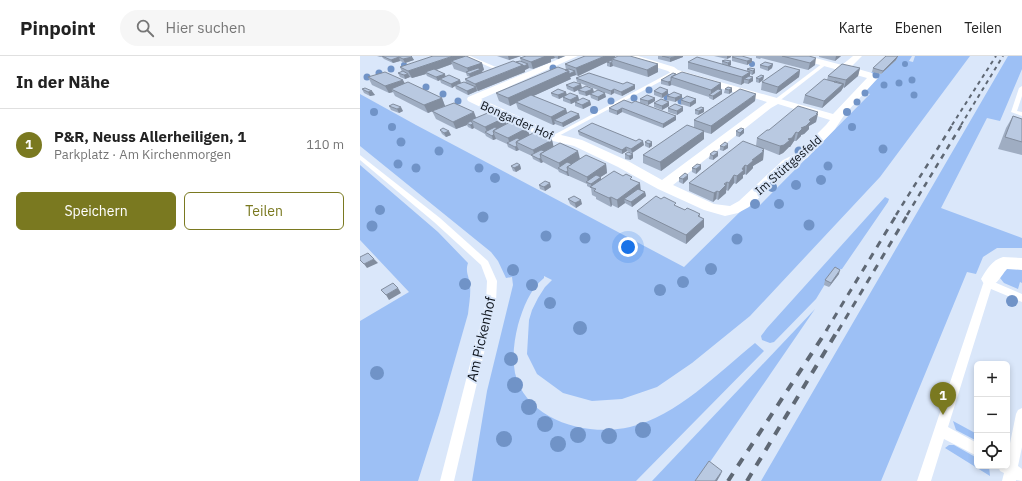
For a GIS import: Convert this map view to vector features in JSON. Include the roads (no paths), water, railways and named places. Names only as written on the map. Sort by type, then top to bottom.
[{"type":"street","name":"Bongarder Hof","points":[[574,56],[472,99],[553,137],[578,143],[623,164],[663,186],[709,207],[722,211]]},
{"type":"street","name":"Im Stüttgesfeld","points":[[629,56],[760,98],[836,118],[831,128],[803,155],[788,163],[744,204],[733,210],[722,211]]},
{"type":"street","points":[[798,56],[868,75],[873,78],[836,118]]},
{"type":"street","points":[[843,68],[858,56]]},
{"type":"street","points":[[663,186],[767,106],[776,101]]},
{"type":"street","points":[[989,282],[994,272],[1003,263],[1022,264]]},
{"type":"lane","points":[[466,56],[494,67]]},
{"type":"lane","points":[[776,101],[826,64]]},
{"type":"lane","points":[[553,137],[675,72]]},
{"type":"lane","points":[[1022,88],[1014,112],[1022,114]]},
{"type":"lane","name":"Am Pickenhof","points":[[360,157],[457,237],[485,263],[490,275],[492,286],[491,302],[447,481]]},
{"type":"lane","points":[[924,481],[989,282],[1022,298]]},
{"type":"lane","points":[[1012,473],[1022,414]]},
{"type":"lane","points":[[941,430],[974,448]]},
{"type":"railway","points":[[952,125],[996,56]]},
{"type":"railway","points":[[961,125],[1003,56]]},
{"type":"railway","points":[[896,215],[953,124]]},
{"type":"railway","points":[[907,215],[962,124]]},
{"type":"railway","points":[[826,331],[897,214]]},
{"type":"railway","points":[[838,331],[908,214]]},
{"type":"railway","points":[[728,481],[827,330]]},
{"type":"railway","points":[[747,481],[838,330]]},
{"type":"place","name":"P&R, Neuss Allerheiligen, 1","points":[[943,415]]}]
